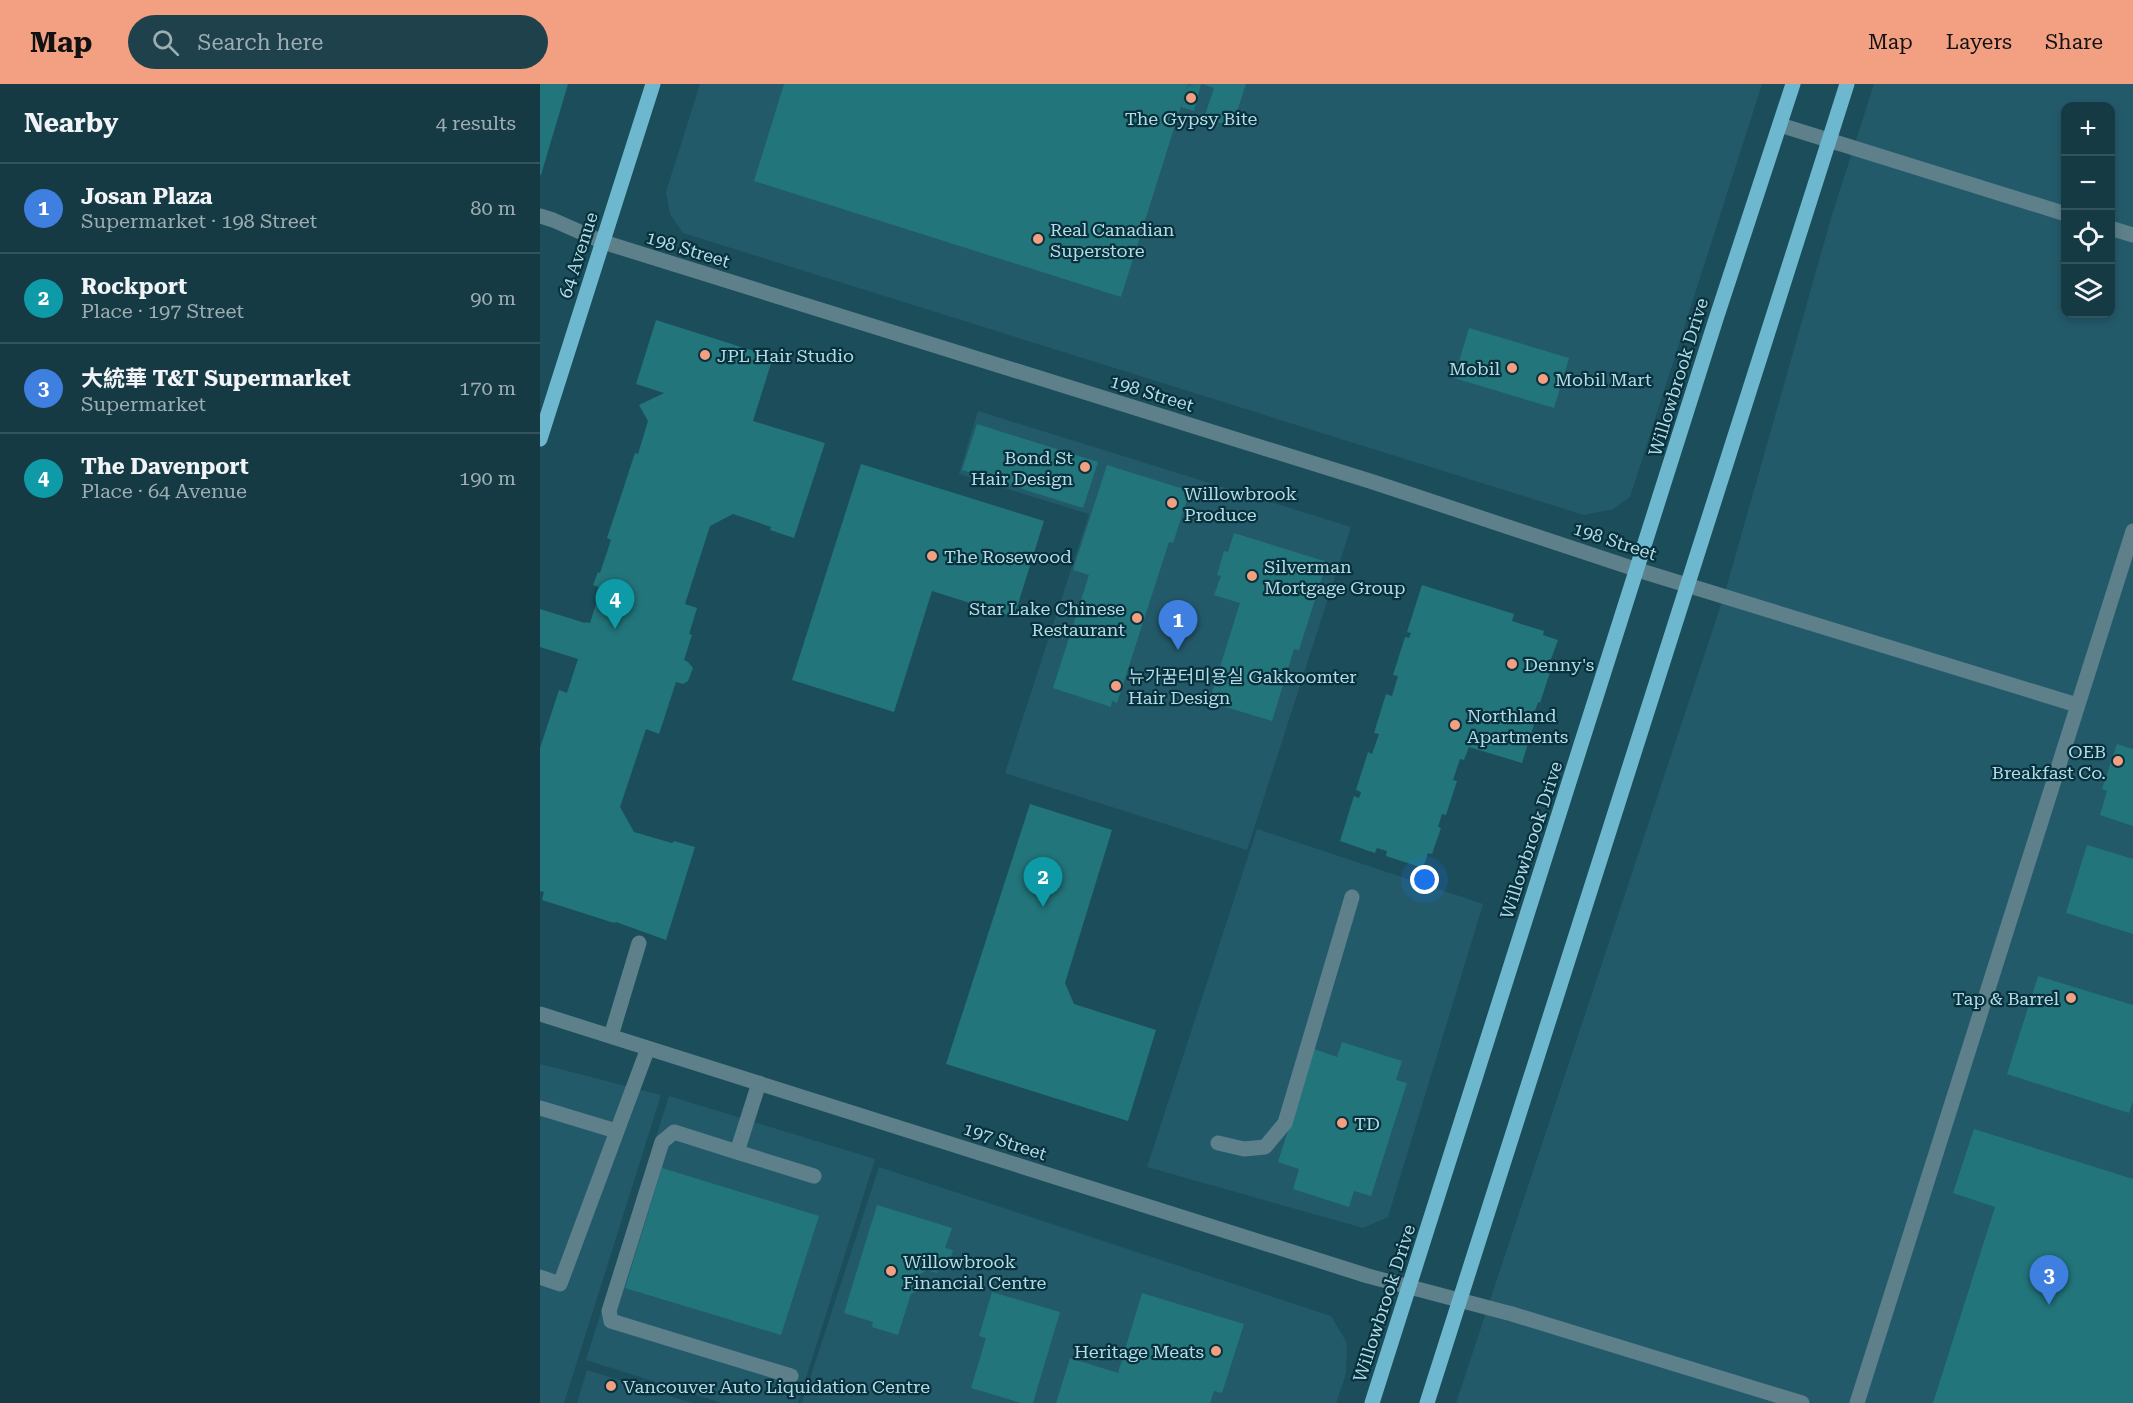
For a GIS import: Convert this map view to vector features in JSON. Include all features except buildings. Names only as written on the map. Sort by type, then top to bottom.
[{"type":"main road","name":"64 Avenue","points":[[540,439],[653,84]]},
{"type":"main road","name":"Willowbrook Drive","points":[[1372,1403],[1716,319],[1793,84]]},
{"type":"main road","points":[[1428,1403],[1847,84]]},
{"type":"street","points":[[1780,125],[2061,212]]},
{"type":"street","name":"198 Street","points":[[540,216],[603,242],[1373,483],[1638,570],[2077,705]]},
{"type":"street","points":[[2115,230],[2133,236]]},
{"type":"street","points":[[1857,1403],[2133,531]]},
{"type":"street","points":[[1218,1143],[1244,1149],[1265,1147],[1285,1123],[1352,897]]},
{"type":"street","points":[[610,1036],[639,943]]},
{"type":"street","name":"197 Street","points":[[540,1014],[1409,1288],[1519,1316],[1802,1403]]},
{"type":"street","points":[[540,1277],[560,1284],[648,1048]]},
{"type":"street","points":[[736,1152],[759,1083]]},
{"type":"street","points":[[540,1108],[616,1131]]},
{"type":"street","points":[[791,1376],[611,1321],[609,1311],[662,1142],[674,1132],[814,1176]]},
{"type":"shaded area","points":[[700,84],[1762,84],[1630,497],[1613,509],[1584,515],[683,233],[670,214],[666,192]]},
{"type":"shaded area","points":[[1874,84],[2133,84],[2133,1403],[1456,1403],[1724,596],[1832,215]]},
{"type":"shaded area","points":[[978,411],[1351,527],[1247,850],[1005,773],[1089,514],[959,474]]},
{"type":"shaded area","points":[[1257,829],[1483,904],[1388,1217],[1363,1228],[1147,1167]]},
{"type":"shaded area","points":[[540,1064],[661,1095],[564,1403],[540,1403]]},
{"type":"shaded area","points":[[669,1096],[875,1159],[798,1403],[722,1403],[586,1360]]},
{"type":"shaded area","points":[[879,1167],[1331,1316],[1347,1343],[1346,1374],[1336,1403],[802,1403]]},
{"type":"shaded area","name":"Vancouver Auto Liquidation Centre","points":[[587,1370],[692,1403],[577,1403]]},
{"type":"place","name":"The Gypsy Bite","points":[[1191,98]]},
{"type":"place","name":"Real Canadian Superstore","points":[[1038,239]]},
{"type":"place","name":"JPL Hair Studio","points":[[705,355]]},
{"type":"place","name":"Mobil","points":[[1512,368]]},
{"type":"place","name":"Mobil Mart","points":[[1543,379]]},
{"type":"place","name":"Bond St Hair Design","points":[[1085,467]]},
{"type":"place","name":"Willowbrook Produce","points":[[1172,503]]},
{"type":"place","name":"The Rosewood","points":[[932,556]]},
{"type":"place","name":"Silverman Mortgage Group","points":[[1252,576]]},
{"type":"place","name":"Star Lake Chinese Restaurant","points":[[1137,618]]},
{"type":"place","name":"The Davenport","points":[[615,629]]},
{"type":"place","name":"Josan Plaza","points":[[1178,650]]},
{"type":"place","name":"Denny's","points":[[1512,664]]},
{"type":"place","name":"뉴가꿈터미용실 Gakkoomter Hair Design","points":[[1116,686]]},
{"type":"place","name":"Northland Apartments","points":[[1455,725]]},
{"type":"place","name":"OEB Breakfast Co.","points":[[2118,761]]},
{"type":"place","name":"Rockport","points":[[1043,907]]},
{"type":"place","name":"Tap & Barrel","points":[[2071,998]]},
{"type":"place","name":"TD","points":[[1342,1123]]},
{"type":"place","name":"Willowbrook Financial Centre","points":[[891,1271]]},
{"type":"place","name":"大統華 T&T Supermarket","points":[[2049,1305]]},
{"type":"place","name":"Heritage Meats","points":[[1216,1351]]},
{"type":"place","name":"Vancouver Auto Liquidation Centre","points":[[611,1386]]}]
